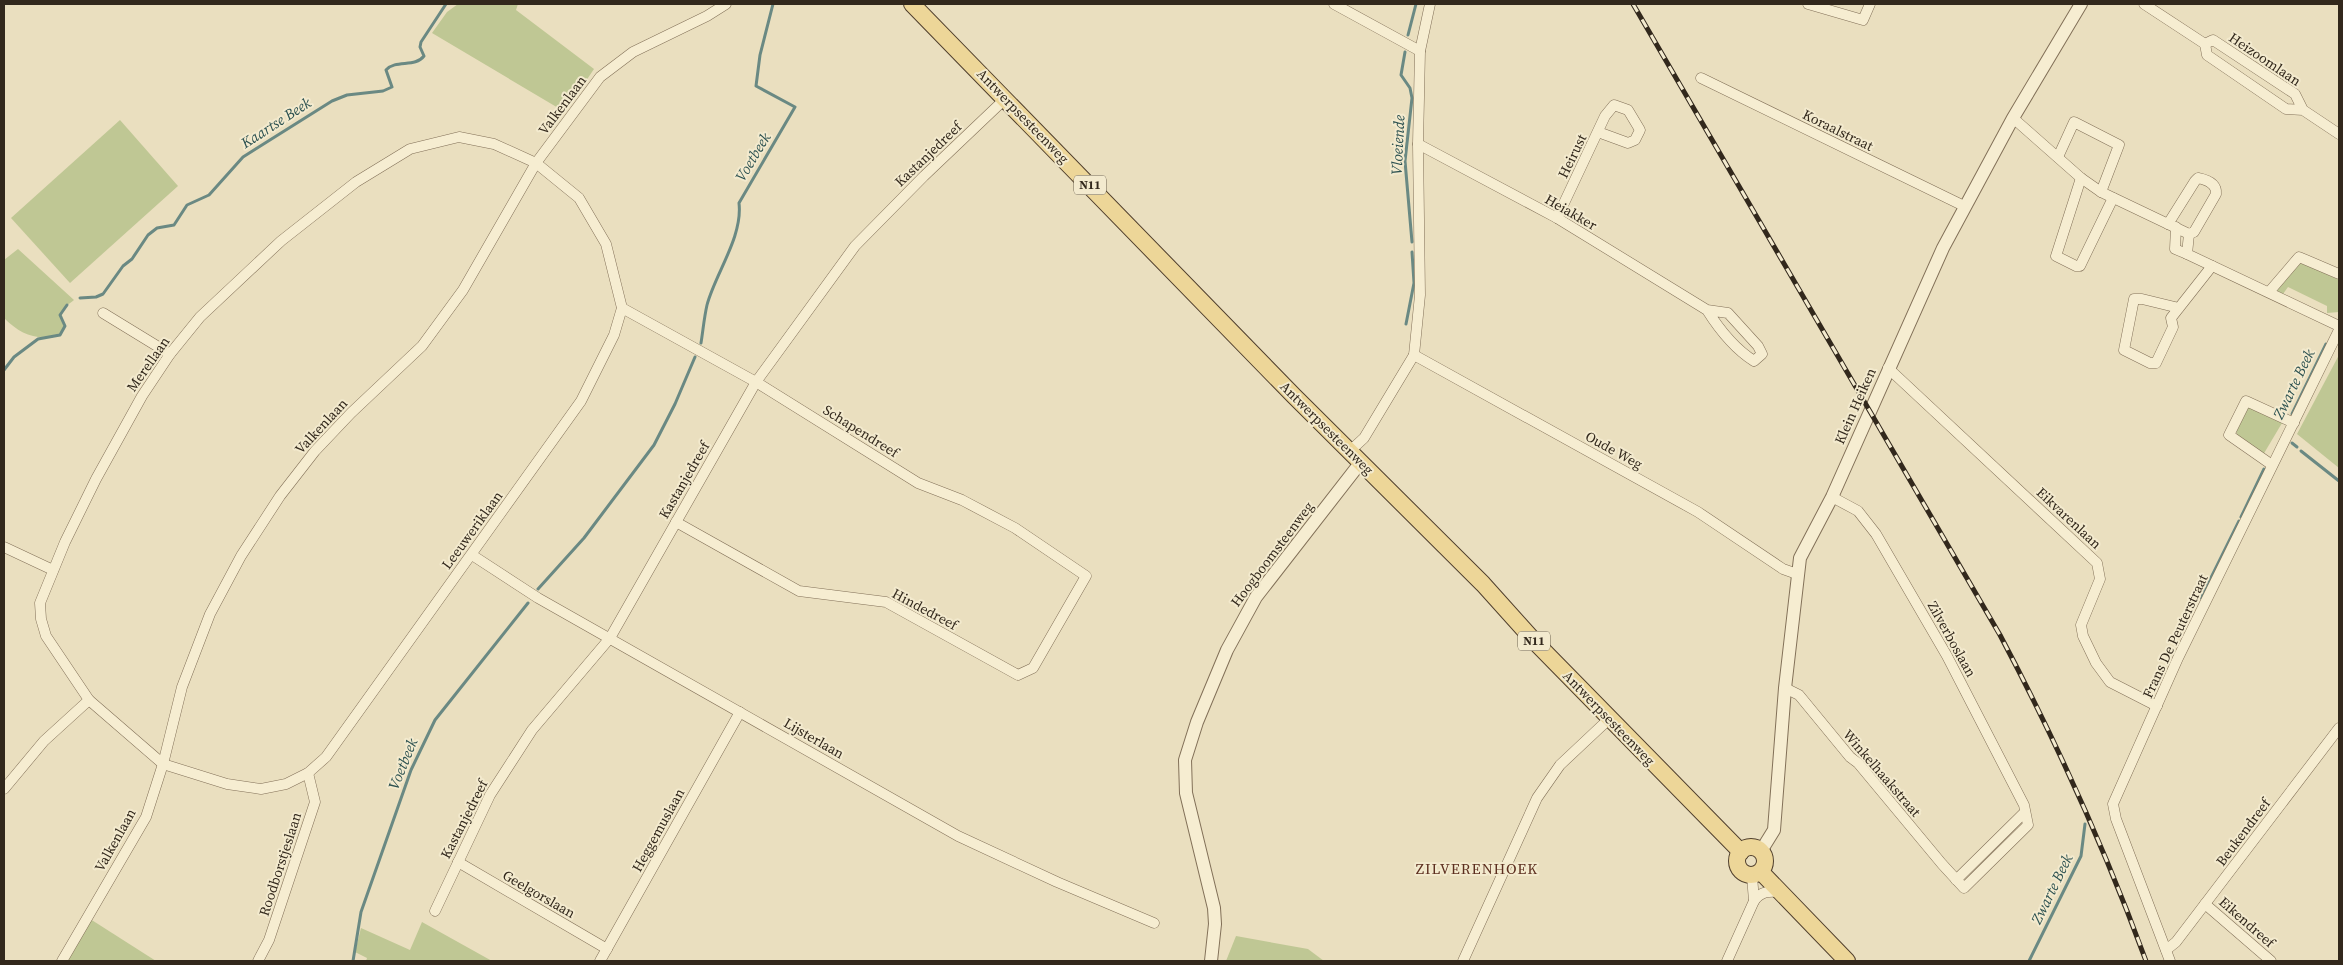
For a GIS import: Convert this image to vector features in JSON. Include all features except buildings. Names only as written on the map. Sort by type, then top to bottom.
[{"type":"main road","name":"Antwerpsesteenweg","points":[[912,4],[1006,98],[1294,396],[1483,584],[1536,643],[1741,852]]},
{"type":"main road","points":[[1757,874],[1764,868],[1766,859],[1761,851],[1753,847],[1741,852],[1737,859],[1738,868],[1744,874],[1757,874],[1780,892],[1848,961]]},
{"type":"street","name":"Valkenlaan","points":[[62,961],[146,817],[163,764],[182,687],[210,614],[241,556],[280,496],[315,451],[428,338],[463,290],[536,163],[600,77],[633,52],[707,16],[726,4]]},
{"type":"street","points":[[1334,4],[1420,51]]},
{"type":"street","points":[[1355,457],[1364,438],[1414,354],[1420,294],[1418,144],[1420,51],[1430,4]]},
{"type":"street","points":[[1808,4],[1863,20],[1870,4]]},
{"type":"street","name":"Klein Heiken","points":[[1761,851],[1774,830],[1785,688],[1800,558],[1832,497],[1888,368],[1964,206],[2013,118],[2081,4]]},
{"type":"street","name":"Heizoomlaan","points":[[2144,4],[2205,44],[2207,55],[2286,109],[2303,110]]},
{"type":"street","name":"Heizoomlaan","points":[[2205,44],[2213,40],[2295,94],[2303,110],[2339,134]]},
{"type":"street","name":"Koraalstraat","points":[[1701,78],[1964,206]]},
{"type":"street","name":"Kastanjedreef","points":[[435,911],[490,795],[532,730],[610,638],[756,382],[855,246],[924,176],[1006,98]]},
{"type":"street","points":[[2013,118],[2081,178],[2100,192],[2189,234]]},
{"type":"street","points":[[2058,157],[2074,122],[2118,144],[2100,192]]},
{"type":"street","name":"Heirust","points":[[1557,218],[1598,132]]},
{"type":"street","name":"Merellaan","points":[[163,764],[89,700],[46,636],[40,619],[40,603],[53,570],[96,478],[142,396],[170,354],[200,317],[281,240],[356,182],[410,149],[459,138],[494,144],[536,163]]},
{"type":"street","name":"Heiakker","points":[[1418,144],[1557,218],[1707,310],[1728,313],[1758,346],[1762,354],[1754,361],[1746,356],[1717,326],[1707,310]]},
{"type":"street","points":[[536,163],[579,198],[606,244],[622,308]]},
{"type":"street","points":[[2081,178],[2056,256],[2080,266],[2113,198]]},
{"type":"street","points":[[2189,234],[2194,232],[2217,189],[2214,184],[2198,178],[2194,181],[2172,226],[2175,249],[2339,326]]},
{"type":"street","points":[[2187,254],[2189,234]]},
{"type":"street","points":[[2269,292],[2299,257],[2339,274]]},
{"type":"street","points":[[2179,308],[2142,299],[2134,299],[2124,350],[2150,363],[2156,363],[2173,327],[2171,318],[2179,308],[2212,266]]},
{"type":"street","name":"Schapendreef","points":[[622,308],[756,382],[918,482],[962,500],[1015,528],[1086,576]]},
{"type":"street","name":"Leeuweriklaan","points":[[163,764],[227,784],[261,789],[286,784],[308,773],[326,757],[472,556],[581,400],[614,335],[622,308]]},
{"type":"street","points":[[102,313],[170,354]]},
{"type":"street","name":"Frans De Peuterstraat","points":[[2170,961],[2116,819],[2114,804],[2157,706],[2339,330]]},
{"type":"street","name":"Oude Weg","points":[[1414,354],[1698,512],[1783,569],[1797,574]]},
{"type":"street","name":"Eikvarenlaan","points":[[1888,368],[2097,563],[2100,579],[2081,625],[2083,636],[2096,663],[2110,682],[2157,706]]},
{"type":"street","points":[[2272,465],[2229,435],[2241,409],[2246,401],[2294,423]]},
{"type":"street","name":"Hoogboomsteenweg","points":[[1211,961],[1214,908],[1186,793],[1185,760],[1208,694],[1238,627],[1256,597],[1355,457]]},
{"type":"street","name":"Zilverboslaan","points":[[1832,497],[1858,511],[1876,534],[1947,656],[2024,805],[2025,812],[1956,880]]},
{"type":"street","name":"Hindedreef","points":[[676,522],[799,591],[886,602],[1018,675],[1033,668],[1086,576]]},
{"type":"street","points":[[4,547],[53,570]]},
{"type":"street","name":"Lijsterlaan","points":[[472,556],[538,598],[958,836],[1057,882],[1154,923]]},
{"type":"street","name":"Winkelhaakstraat","points":[[1785,688],[1799,695],[1956,880]]},
{"type":"street","points":[[4,789],[44,741],[89,700]]},
{"type":"street","name":"Heggemuslaan","points":[[600,961],[740,712]]},
{"type":"street","points":[[1463,961],[1537,798],[1560,765],[1610,718]]},
{"type":"street","name":"Beukendreef","points":[[2166,950],[2176,942],[2339,728]]},
{"type":"street","name":"Roodborstjeslaan","points":[[258,961],[269,940],[315,802],[308,773]]},
{"type":"street","name":"Geelgorslaan","points":[[458,862],[607,949]]},
{"type":"street","points":[[1754,901],[1757,874]]},
{"type":"street","points":[[1727,961],[1758,895],[1766,892],[1780,892]]},
{"type":"street","name":"Eikendreef","points":[[2205,904],[2271,961]]},
{"type":"green space","points":[[458,4],[518,4],[516,10],[594,69],[565,112],[432,33],[447,12]]},
{"type":"green space","points":[[120,120],[178,186],[70,283],[11,218]]},
{"type":"green space","points":[[18,249],[74,300],[63,311],[62,317],[65,326],[60,335],[37,337],[30,335],[17,329],[4,318],[4,260]]},
{"type":"green space","points":[[2303,263],[2339,280],[2339,312],[2327,313],[2327,306],[2288,287],[2283,294],[2277,291],[2298,264]]},
{"type":"green space","points":[[2339,355],[2339,468],[2297,434]]},
{"type":"green space","points":[[2250,407],[2282,423],[2263,455],[2240,440],[2235,429],[2244,409]]},
{"type":"green space","points":[[87,917],[156,961],[65,961]]},
{"type":"green space","points":[[422,922],[492,961],[366,961],[367,958],[355,952],[361,928],[410,950]]},
{"type":"green space","points":[[1236,936],[1308,949],[1324,961],[1226,961]]},
{"type":"waterway","name":"Kaartse Beek","points":[[80,298],[96,297],[103,294],[123,266],[132,259],[148,235],[157,228],[174,225],[187,205],[209,195],[243,157],[332,101],[347,95],[383,91],[392,87],[386,70],[395,65],[416,62],[424,56],[420,47],[421,42],[446,4]]},
{"type":"waterway","name":"Voetbeek","points":[[701,343],[707,305],[737,229],[739,203],[795,107],[756,86],[760,55],[773,4]]},
{"type":"waterway","name":"Vloeiende","points":[[1408,35],[1416,4]]},
{"type":"waterway","name":"Vloeiende","points":[[1405,52],[1401,75],[1410,88],[1412,98],[1405,161],[1412,242]]},
{"type":"waterway","name":"Vloeiende","points":[[1406,324],[1414,283],[1412,252]]},
{"type":"waterway","name":"Kaartse Beek","points":[[4,370],[14,357],[38,339],[60,335],[65,326],[60,315],[67,305]]},
{"type":"waterway","name":"Zwarte Beek","points":[[2292,414],[2326,344]]},
{"type":"waterway","name":"Voetbeek","points":[[538,589],[584,538],[654,445],[675,404],[695,357]]},
{"type":"waterway","points":[[2292,443],[2297,447]]},
{"type":"waterway","points":[[2301,451],[2339,481]]},
{"type":"waterway","name":"Zwarte Beek","points":[[2241,517],[2264,469]]},
{"type":"waterway","name":"Zwarte Beek","points":[[2201,598],[2239,521]]},
{"type":"waterway","name":"Voetbeek","points":[[353,961],[361,912],[411,770],[435,720],[528,603]]},
{"type":"waterway","name":"Zwarte Beek","points":[[2029,961],[2081,856],[2085,824]]},
{"type":"railway","points":[[1633,4],[2000,635],[2041,715],[2079,796],[2114,878],[2146,961]]},
{"type":"district","name":"ZILVERENHOEK","points":[[1477,869]]}]
